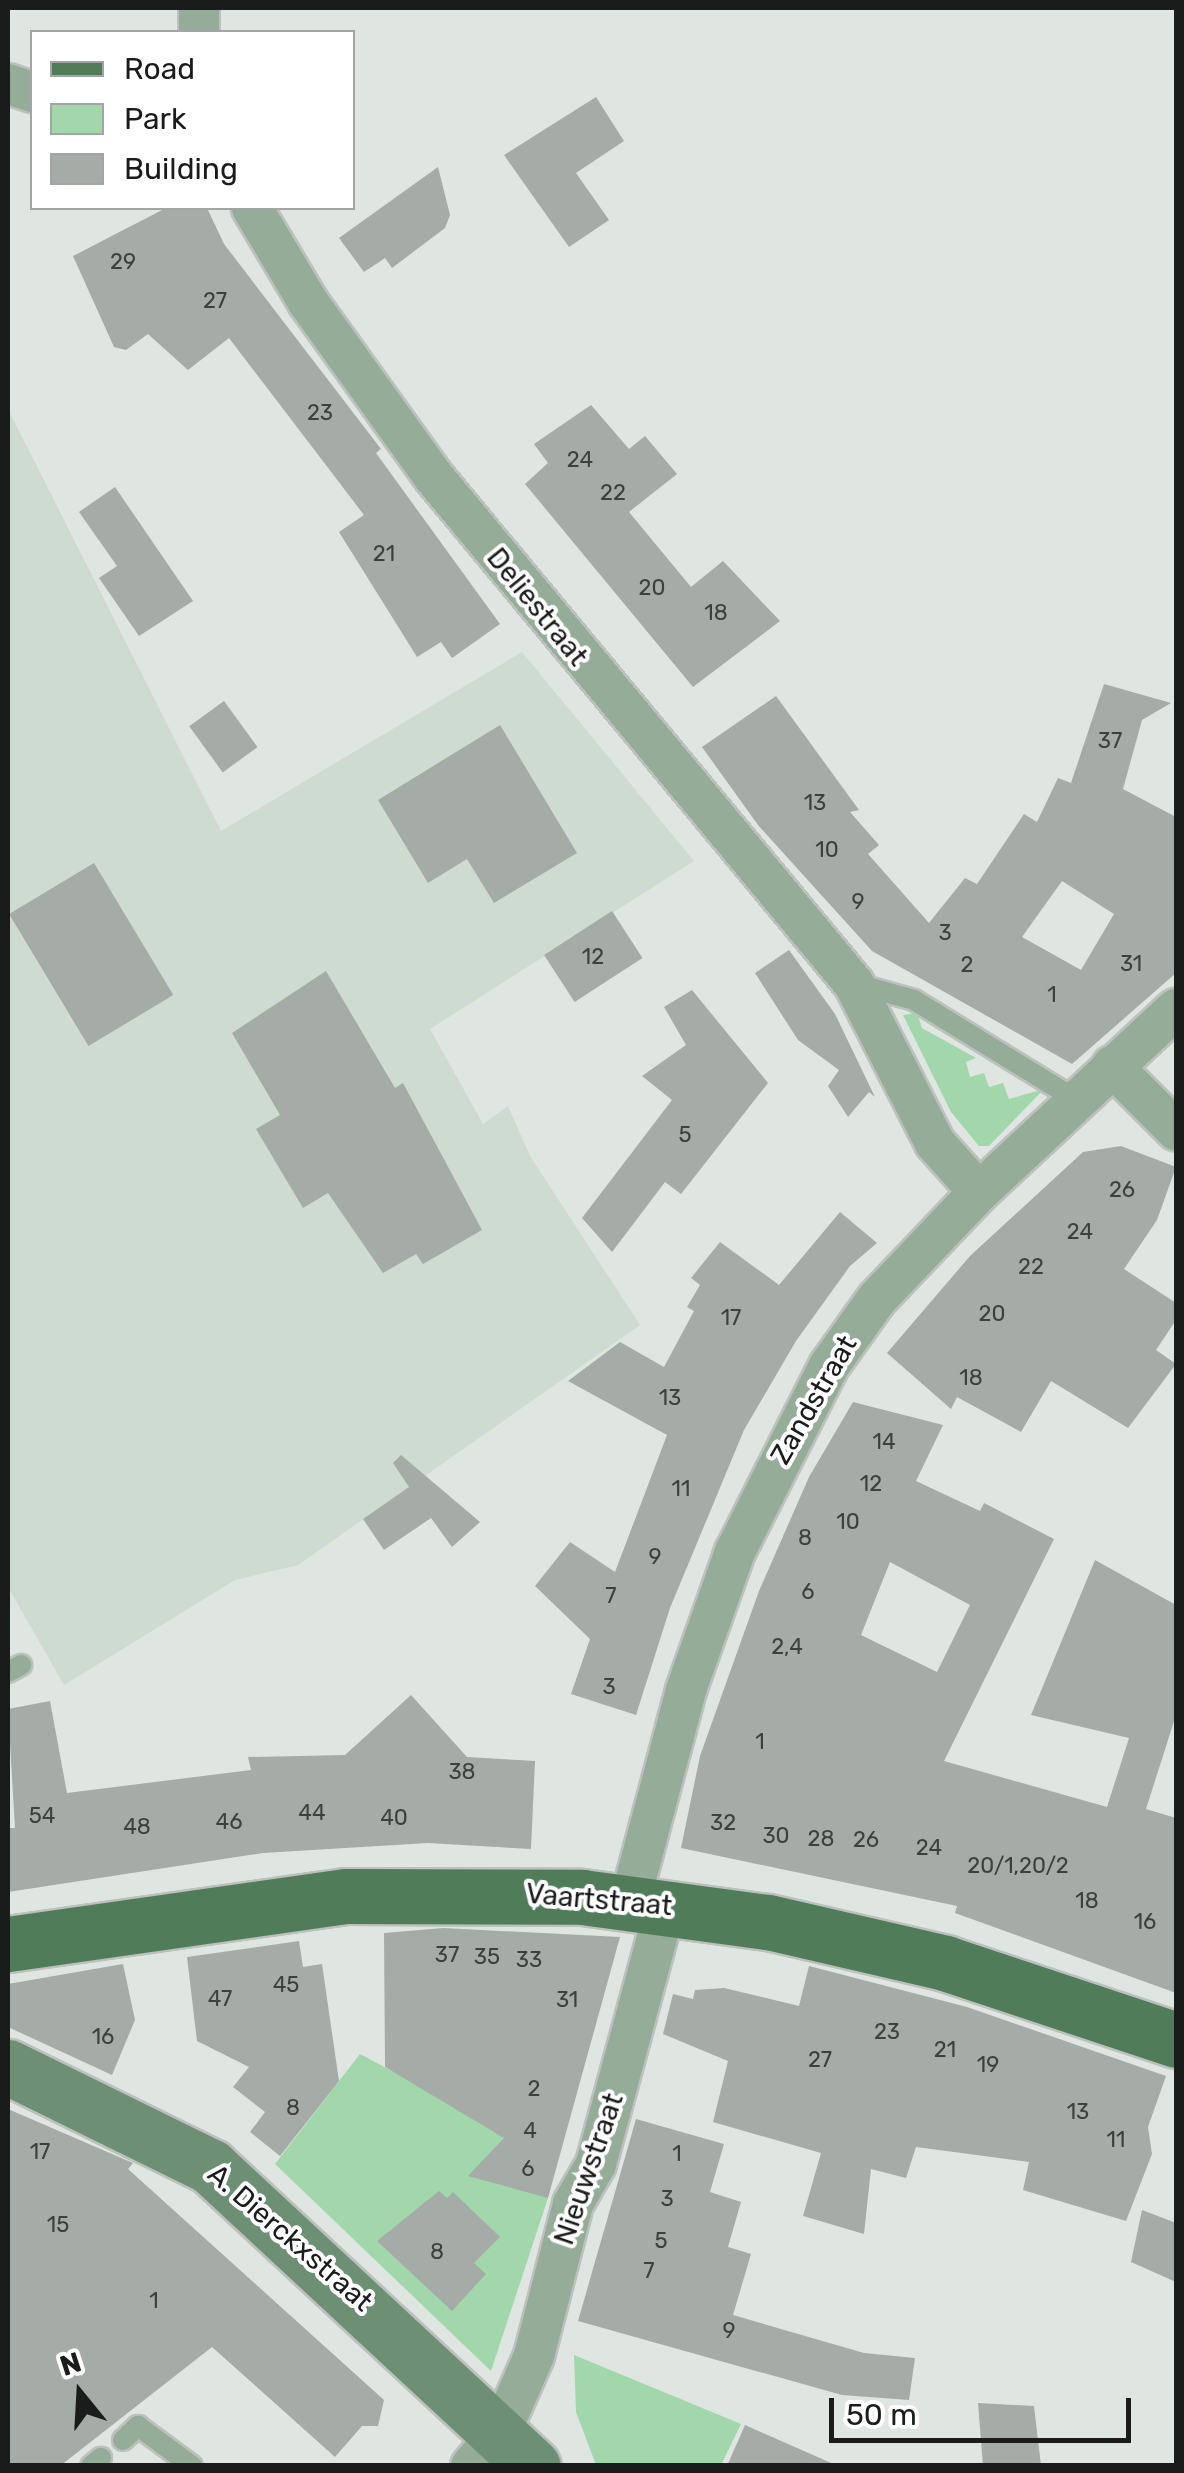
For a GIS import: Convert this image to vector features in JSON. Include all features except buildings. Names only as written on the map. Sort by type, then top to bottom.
[{"type":"main road","name":"Vaartstraat","points":[[8,1944],[346,1896],[452,1891],[648,1903],[945,1963],[1176,2040]]},
{"type":"street","name":"Deliestraat","points":[[253,210],[308,302],[445,491],[854,984],[935,1143],[979,1192]]},
{"type":"street","name":"Zandstraat","points":[[648,1903],[686,1690],[734,1552],[794,1427],[876,1300],[979,1192],[1176,1009]]},
{"type":"street","points":[[1112,1066],[1176,1130]]},
{"type":"street","name":"Nieuwstraat","points":[[502,2454],[534,2356],[573,2204],[596,2164],[648,1903]]},
{"type":"street","name":"A. Dierckxstraat","points":[[8,2067],[211,2167],[502,2454]]},
{"type":"lane","points":[[854,984],[914,1000],[1075,1099]]},
{"type":"lane","points":[[122,2440],[138,2426],[192,2466]]},
{"type":"shaded area","points":[[8,409],[221,831],[522,652],[694,861],[430,1029],[483,1124],[508,1106],[530,1156],[640,1325],[298,1565],[235,1580],[64,1685],[8,1587]]},
{"type":"green space","points":[[917,1013],[922,1028],[976,1058],[966,1062],[970,1077],[984,1073],[989,1087],[1003,1083],[1009,1099],[1044,1089],[989,1146],[979,1146],[951,1112],[903,1015]]},
{"type":"green space","points":[[360,2054],[482,2119],[508,2140],[548,2198],[491,2371],[275,2164]]},
{"type":"green space","points":[[574,2355],[741,2424],[721,2465],[596,2465],[576,2412]]}]
